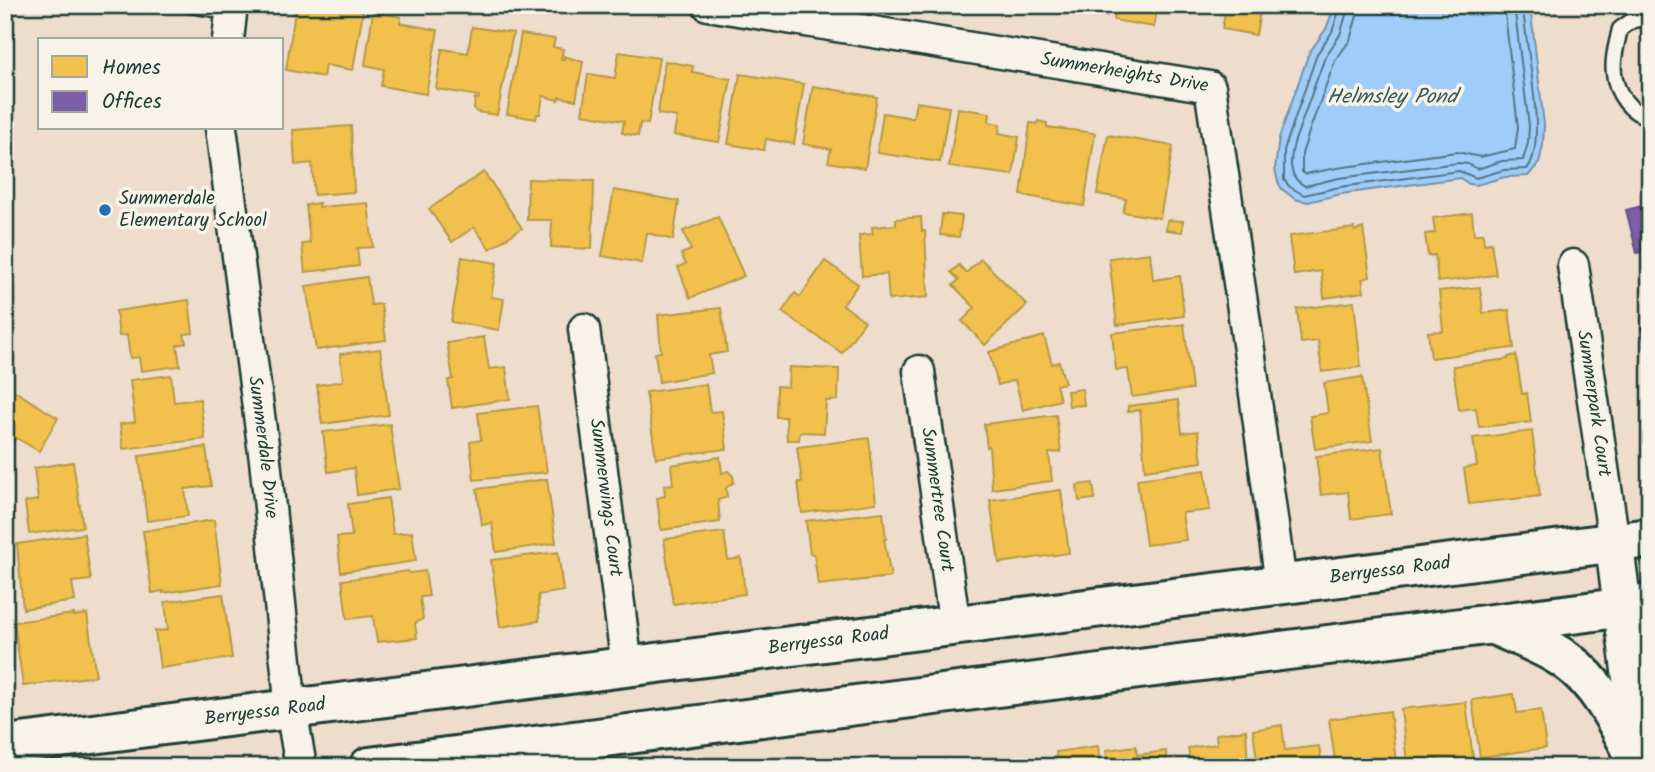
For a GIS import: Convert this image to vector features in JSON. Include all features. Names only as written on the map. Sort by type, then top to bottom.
[{"type":"main road","name":"Berryessa Road","points":[[5,745],[1632,540]]},
{"type":"main road","points":[[369,767],[1635,606]]},
{"type":"main road","points":[[1494,625],[1568,661],[1611,710],[1643,767]]},
{"type":"main road","points":[[1643,767],[1650,751]]},
{"type":"street","name":"Summerheights Drive","points":[[708,5],[1210,87],[1281,584]]},
{"type":"street","name":"Summerdale Drive","points":[[220,130],[265,460],[291,709],[301,767]]},
{"type":"street","name":"Summerpark Court","points":[[1573,265],[1632,540]]},
{"type":"street","name":"Summerwings Court","points":[[584,329],[627,667]]},
{"type":"street","name":"Summertree Court","points":[[919,371],[955,627]]},
{"type":"street","points":[[1632,540],[1643,767]]},
{"type":"lane","points":[[190,5],[230,19]]},
{"type":"lane","points":[[1650,18],[1633,20],[1620,29],[1614,75],[1627,106],[1641,116],[1650,117]]},
{"type":"water","name":"Helmsley Pond","points":[[1335,5],[1530,5],[1544,125],[1539,163],[1528,176],[1505,177],[1476,185],[1460,178],[1341,194],[1308,202],[1295,199],[1282,189],[1275,169],[1279,138],[1309,53],[1326,29]]},
{"type":"building: Homes","points":[[296,5],[333,5],[363,11],[353,70],[325,65],[323,77],[286,70]]},
{"type":"building: Homes","points":[[1108,5],[1106,16],[1073,11],[1074,6]]},
{"type":"building: Homes","points":[[1116,5],[1158,5],[1154,27],[1114,20]]},
{"type":"building: Homes","points":[[1195,5],[1261,5],[1256,35],[1222,29],[1225,13],[1194,8]]},
{"type":"building: Homes","points":[[373,12],[401,17],[400,23],[438,30],[426,94],[381,86],[384,69],[365,65]]},
{"type":"building: Homes","points":[[472,27],[513,33],[497,115],[477,112],[474,109],[475,98],[478,99],[479,96],[436,89],[442,49],[468,53]]},
{"type":"building: Homes","points":[[521,34],[555,39],[553,47],[563,49],[561,59],[564,59],[564,56],[583,62],[576,100],[559,97],[558,100],[543,96],[540,114],[537,114],[536,119],[507,114]]},
{"type":"building: Homes","points":[[619,52],[659,58],[648,124],[640,123],[638,136],[622,133],[624,121],[582,114],[588,74],[615,78]]},
{"type":"building: Homes","points":[[665,61],[693,66],[692,72],[731,79],[719,142],[674,135],[677,117],[658,114]]},
{"type":"building: Homes","points":[[740,74],[804,84],[794,144],[766,139],[764,150],[728,144]]},
{"type":"building: Homes","points":[[813,86],[877,97],[865,168],[828,162],[831,149],[803,144]]},
{"type":"building: Homes","points":[[916,102],[949,107],[940,162],[877,153],[883,113],[913,118]]},
{"type":"building: Homes","points":[[958,108],[990,113],[989,122],[1000,124],[999,133],[1019,137],[1013,175],[949,167]]},
{"type":"building: Homes","points":[[1038,121],[1047,123],[1047,127],[1095,133],[1084,206],[1021,195],[1030,123],[1037,124]]},
{"type":"building: Homes","points":[[351,126],[354,192],[314,195],[312,163],[295,165],[293,130]]},
{"type":"building: Homes","points":[[1108,135],[1173,146],[1160,218],[1123,212],[1126,199],[1097,194]]},
{"type":"building: Homes","points":[[484,172],[522,228],[490,249],[474,227],[452,242],[429,209]]},
{"type":"building: Homes","points":[[528,179],[594,181],[592,249],[551,247],[552,220],[527,220]]},
{"type":"building: Homes","points":[[614,190],[679,201],[673,240],[647,233],[642,263],[602,256]]},
{"type":"building: Homes","points":[[319,203],[319,207],[368,203],[373,247],[357,248],[359,266],[305,272],[302,244],[310,243],[306,205]]},
{"type":"building: Homes","points":[[1472,213],[1474,235],[1483,233],[1484,244],[1491,243],[1496,275],[1438,282],[1435,255],[1428,256],[1425,234],[1435,233],[1433,218]]},
{"type":"building: Homes","points":[[942,214],[962,216],[959,237],[940,235]]},
{"type":"building: Homes","points":[[718,217],[744,276],[690,298],[678,267],[686,264],[681,254],[691,250],[683,231]]},
{"type":"building: Homes","points":[[921,217],[922,231],[925,231],[928,297],[889,300],[887,274],[862,276],[859,235],[873,234],[872,227],[896,225],[896,219]]},
{"type":"building: Homes","points":[[1167,220],[1183,221],[1182,232],[1166,230]]},
{"type":"building: Homes","points":[[1354,228],[1355,231],[1363,228],[1370,277],[1362,279],[1364,292],[1324,298],[1321,271],[1294,275],[1289,236]]},
{"type":"building: Homes","points":[[1150,253],[1153,280],[1180,276],[1184,316],[1117,325],[1109,258]]},
{"type":"building: Homes","points":[[462,257],[497,263],[491,297],[504,299],[499,330],[451,322]]},
{"type":"building: Homes","points":[[981,259],[1027,305],[985,345],[962,321],[975,308],[953,285],[959,280],[951,272],[959,265],[966,273]]},
{"type":"building: Homes","points":[[825,261],[858,284],[843,305],[865,321],[842,353],[782,312],[795,293],[800,297]]},
{"type":"building: Homes","points":[[367,277],[371,305],[381,304],[386,340],[316,350],[306,286]]},
{"type":"building: Homes","points":[[1480,287],[1483,313],[1509,310],[1514,348],[1431,358],[1428,332],[1443,331],[1439,291]]},
{"type":"building: Homes","points":[[189,300],[193,333],[184,334],[186,343],[177,345],[180,366],[141,371],[139,357],[130,358],[127,335],[119,336],[116,311]]},
{"type":"building: Homes","points":[[1354,302],[1361,367],[1322,372],[1318,341],[1301,343],[1297,309]]},
{"type":"building: Homes","points":[[721,308],[727,352],[709,355],[712,373],[659,382],[655,353],[661,352],[658,315]]},
{"type":"building: Homes","points":[[1184,324],[1192,389],[1132,397],[1128,369],[1116,370],[1112,333]]},
{"type":"building: Homes","points":[[1044,336],[1052,364],[1059,362],[1065,383],[1056,385],[1060,400],[1023,410],[1015,380],[998,385],[989,352]]},
{"type":"building: Homes","points":[[484,337],[489,369],[506,367],[510,399],[452,408],[448,380],[453,379],[447,343]]},
{"type":"building: Homes","points":[[380,349],[389,415],[322,424],[317,385],[343,381],[340,354]]},
{"type":"building: Homes","points":[[1516,355],[1522,394],[1527,393],[1531,422],[1479,427],[1476,408],[1459,410],[1453,366],[1508,359]]},
{"type":"building: Homes","points":[[789,367],[839,369],[838,400],[826,401],[824,433],[800,432],[799,440],[787,440],[786,417],[776,417],[777,386],[788,387]]},
{"type":"building: Homes","points":[[171,375],[174,402],[200,399],[205,439],[123,449],[120,424],[135,422],[130,380]]},
{"type":"building: Homes","points":[[1362,377],[1372,441],[1315,449],[1310,416],[1328,413],[1324,383]]},
{"type":"building: Homes","points":[[706,384],[710,412],[722,411],[727,449],[656,458],[646,392]]},
{"type":"building: Homes","points":[[5,385],[58,418],[39,451],[16,438],[5,456]]},
{"type":"building: Homes","points":[[1082,389],[1084,405],[1069,406],[1067,391]]},
{"type":"building: Homes","points":[[1178,400],[1182,433],[1198,431],[1202,462],[1145,470],[1140,410],[1128,412],[1128,406]]},
{"type":"building: Homes","points":[[537,406],[547,472],[474,480],[470,442],[481,440],[478,413]]},
{"type":"building: Homes","points":[[1056,415],[1061,452],[1049,453],[1052,481],[992,489],[989,446],[987,447],[984,424]]},
{"type":"building: Homes","points":[[390,424],[399,489],[357,495],[354,468],[328,472],[323,432]]},
{"type":"building: Homes","points":[[1532,431],[1540,496],[1469,504],[1464,468],[1477,466],[1473,438]]},
{"type":"building: Homes","points":[[869,438],[876,503],[802,513],[798,482],[802,482],[797,447]]},
{"type":"building: Homes","points":[[206,447],[211,486],[185,489],[188,516],[147,521],[139,456]]},
{"type":"building: Homes","points":[[1382,448],[1391,514],[1351,519],[1348,492],[1321,495],[1316,456]]},
{"type":"building: Homes","points":[[720,457],[722,473],[728,471],[734,482],[726,488],[727,497],[718,500],[720,522],[661,530],[657,498],[665,496],[664,485],[673,484],[671,465]]},
{"type":"building: Homes","points":[[73,462],[83,527],[29,534],[25,502],[38,500],[34,468]]},
{"type":"building: Homes","points":[[1205,470],[1210,510],[1182,513],[1186,540],[1146,545],[1137,479]]},
{"type":"building: Homes","points":[[547,479],[556,543],[496,552],[492,523],[482,525],[477,489]]},
{"type":"building: Homes","points":[[1093,483],[1095,499],[1079,501],[1077,485]]},
{"type":"building: Homes","points":[[1061,490],[1069,553],[999,563],[990,500]]},
{"type":"building: Homes","points":[[388,498],[393,534],[412,532],[416,561],[341,572],[337,537],[352,536],[348,504]]},
{"type":"building: Homes","points":[[883,512],[884,539],[891,577],[818,585],[814,554],[810,554],[806,521]]},
{"type":"building: Homes","points":[[214,520],[222,584],[152,593],[143,531]]},
{"type":"building: Homes","points":[[724,532],[728,560],[741,558],[745,594],[673,604],[664,539]]},
{"type":"building: Homes","points":[[84,534],[91,580],[72,582],[75,601],[23,609],[17,544]]},
{"type":"building: Homes","points":[[558,552],[563,591],[538,595],[539,621],[500,627],[491,560]]},
{"type":"building: Homes","points":[[425,571],[429,596],[420,597],[423,619],[415,623],[417,638],[377,642],[373,616],[347,619],[342,580]]},
{"type":"building: Homes","points":[[223,594],[232,658],[160,668],[155,631],[168,630],[165,602]]},
{"type":"building: Homes","points":[[87,614],[96,676],[23,686],[14,622]]},
{"type":"building: Homes","points":[[1514,694],[1517,713],[1541,710],[1546,748],[1480,757],[1472,700]]},
{"type":"building: Homes","points":[[1466,702],[1474,767],[1438,767],[1437,759],[1407,763],[1401,709]]},
{"type":"building: Homes","points":[[1390,711],[1396,762],[1367,767],[1336,767],[1329,719]]},
{"type":"building: Homes","points":[[1282,725],[1285,750],[1319,746],[1322,767],[1258,767],[1253,730]]},
{"type":"building: Homes","points":[[1246,730],[1248,767],[1191,767],[1188,748],[1217,744],[1216,734]]},
{"type":"building: Homes","points":[[1098,746],[1100,767],[1058,767],[1056,752]]},
{"type":"building: Homes","points":[[1136,746],[1137,755],[1166,751],[1167,767],[1109,767],[1106,750]]},
{"type":"building: Homes","points":[[1001,759],[1002,767],[958,767],[958,765]]},
{"type":"building: Offices","points":[[1650,204],[1650,282],[1643,252],[1637,253],[1626,210]]},
{"type":"building: Offices","points":[[1650,325],[1650,367],[1641,327]]},
{"type":"place","name":"Summerdale Elementary School","points":[[105,210]]}]
